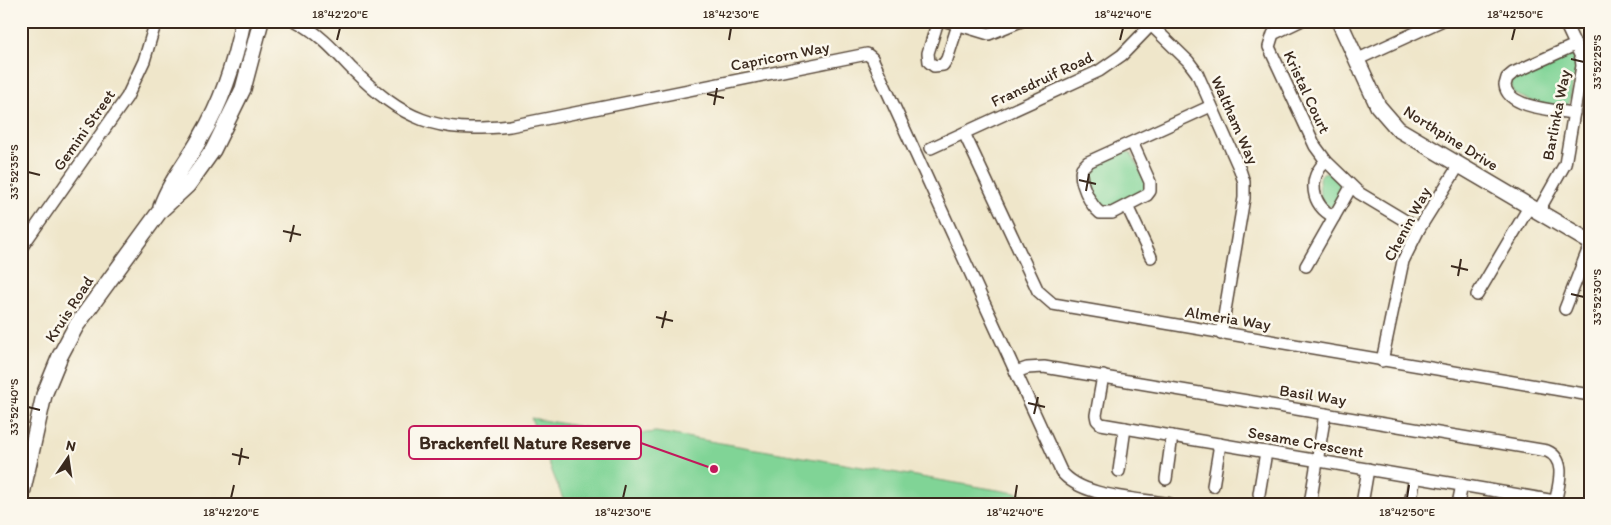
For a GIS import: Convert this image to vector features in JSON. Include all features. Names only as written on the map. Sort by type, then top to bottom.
[{"type":"street","name":"Gemini Street","points":[[21,248],[127,97],[144,61],[156,21]]},
{"type":"street","name":"Kruis Road","points":[[160,211],[168,188],[202,136],[221,99],[234,60],[243,21]]},
{"type":"street","name":"Kruis Road","points":[[21,498],[44,395],[60,356],[76,326],[160,211],[188,184],[213,150],[243,89],[261,21]]},
{"type":"street","name":"Capricorn Way","points":[[296,21],[322,39],[375,92],[396,108],[429,123],[450,128],[482,129],[510,126],[867,54],[872,58],[1061,471],[1069,480],[1088,490],[1170,504]]},
{"type":"street","points":[[938,21],[928,53],[929,62],[934,66],[943,65],[947,60],[958,25]]},
{"type":"street","points":[[946,21],[989,34],[1021,21]]},
{"type":"street","name":"Kristal Court","points":[[1300,21],[1273,34],[1269,47],[1315,146],[1326,161],[1352,187],[1419,229]]},
{"type":"street","name":"Northpine Drive","points":[[1339,21],[1378,106],[1390,122],[1406,134],[1590,244]]},
{"type":"street","points":[[1356,60],[1440,21]]},
{"type":"street","name":"Barlinka Way","points":[[1477,295],[1533,209],[1563,168],[1582,64],[1564,21]]},
{"type":"street","name":"Waltham Way","points":[[1153,23],[1192,66],[1240,170],[1245,190],[1221,334]]},
{"type":"street","name":"Fransdruif Road","points":[[931,148],[1099,71],[1122,55],[1153,23]]},
{"type":"street","points":[[1574,113],[1526,104],[1509,95],[1505,85],[1507,78],[1513,73],[1575,45]]},
{"type":"street","points":[[1132,142],[1151,188],[1147,195],[1127,206],[1108,214],[1098,211],[1081,179],[1080,171],[1088,162],[1211,106]]},
{"type":"street","name":"Almeria Way","points":[[964,133],[1038,291],[1048,301],[1064,308],[1590,395]]},
{"type":"street","points":[[1326,161],[1317,172],[1314,189],[1320,206],[1334,217]]},
{"type":"street","name":"Chenin Way","points":[[1382,361],[1399,272],[1419,229],[1459,165]]},
{"type":"street","points":[[1306,266],[1352,187]]},
{"type":"street","points":[[1127,206],[1151,257]]},
{"type":"street","points":[[1564,309],[1590,244]]},
{"type":"street","name":"Basil Way","points":[[1016,372],[1027,368],[1044,367],[1547,451],[1557,458],[1560,467],[1555,502]]},
{"type":"street","name":"Sesame Crescent","points":[[1103,376],[1097,420],[1102,424],[1462,485],[1507,498],[1555,502]]},
{"type":"street","points":[[1310,504],[1325,414]]},
{"type":"street","points":[[1119,470],[1125,428]]},
{"type":"street","points":[[1166,478],[1172,436]]},
{"type":"street","points":[[1213,486],[1220,444]]},
{"type":"street","points":[[1259,494],[1266,452]]},
{"type":"street","points":[[1362,504],[1368,469]]},
{"type":"street","points":[[1410,504],[1415,477]]},
{"type":"street","points":[[1458,504],[1462,485]]},
{"type":"green space","points":[[1566,53],[1573,55],[1577,63],[1569,104],[1549,106],[1513,93],[1511,80]]},
{"type":"green space","points":[[1124,151],[1131,153],[1147,183],[1146,190],[1116,207],[1109,208],[1097,202],[1092,193],[1086,178],[1087,168]]},
{"type":"green space","points":[[1328,172],[1337,180],[1341,189],[1340,198],[1332,207],[1327,206],[1320,198],[1319,178],[1323,173]]},
{"type":"green space","points":[[531,418],[628,435],[656,432],[1080,504],[565,504]]},
{"type":"place","name":"Brackenfell Nature Reserve","points":[[714,469]]}]
